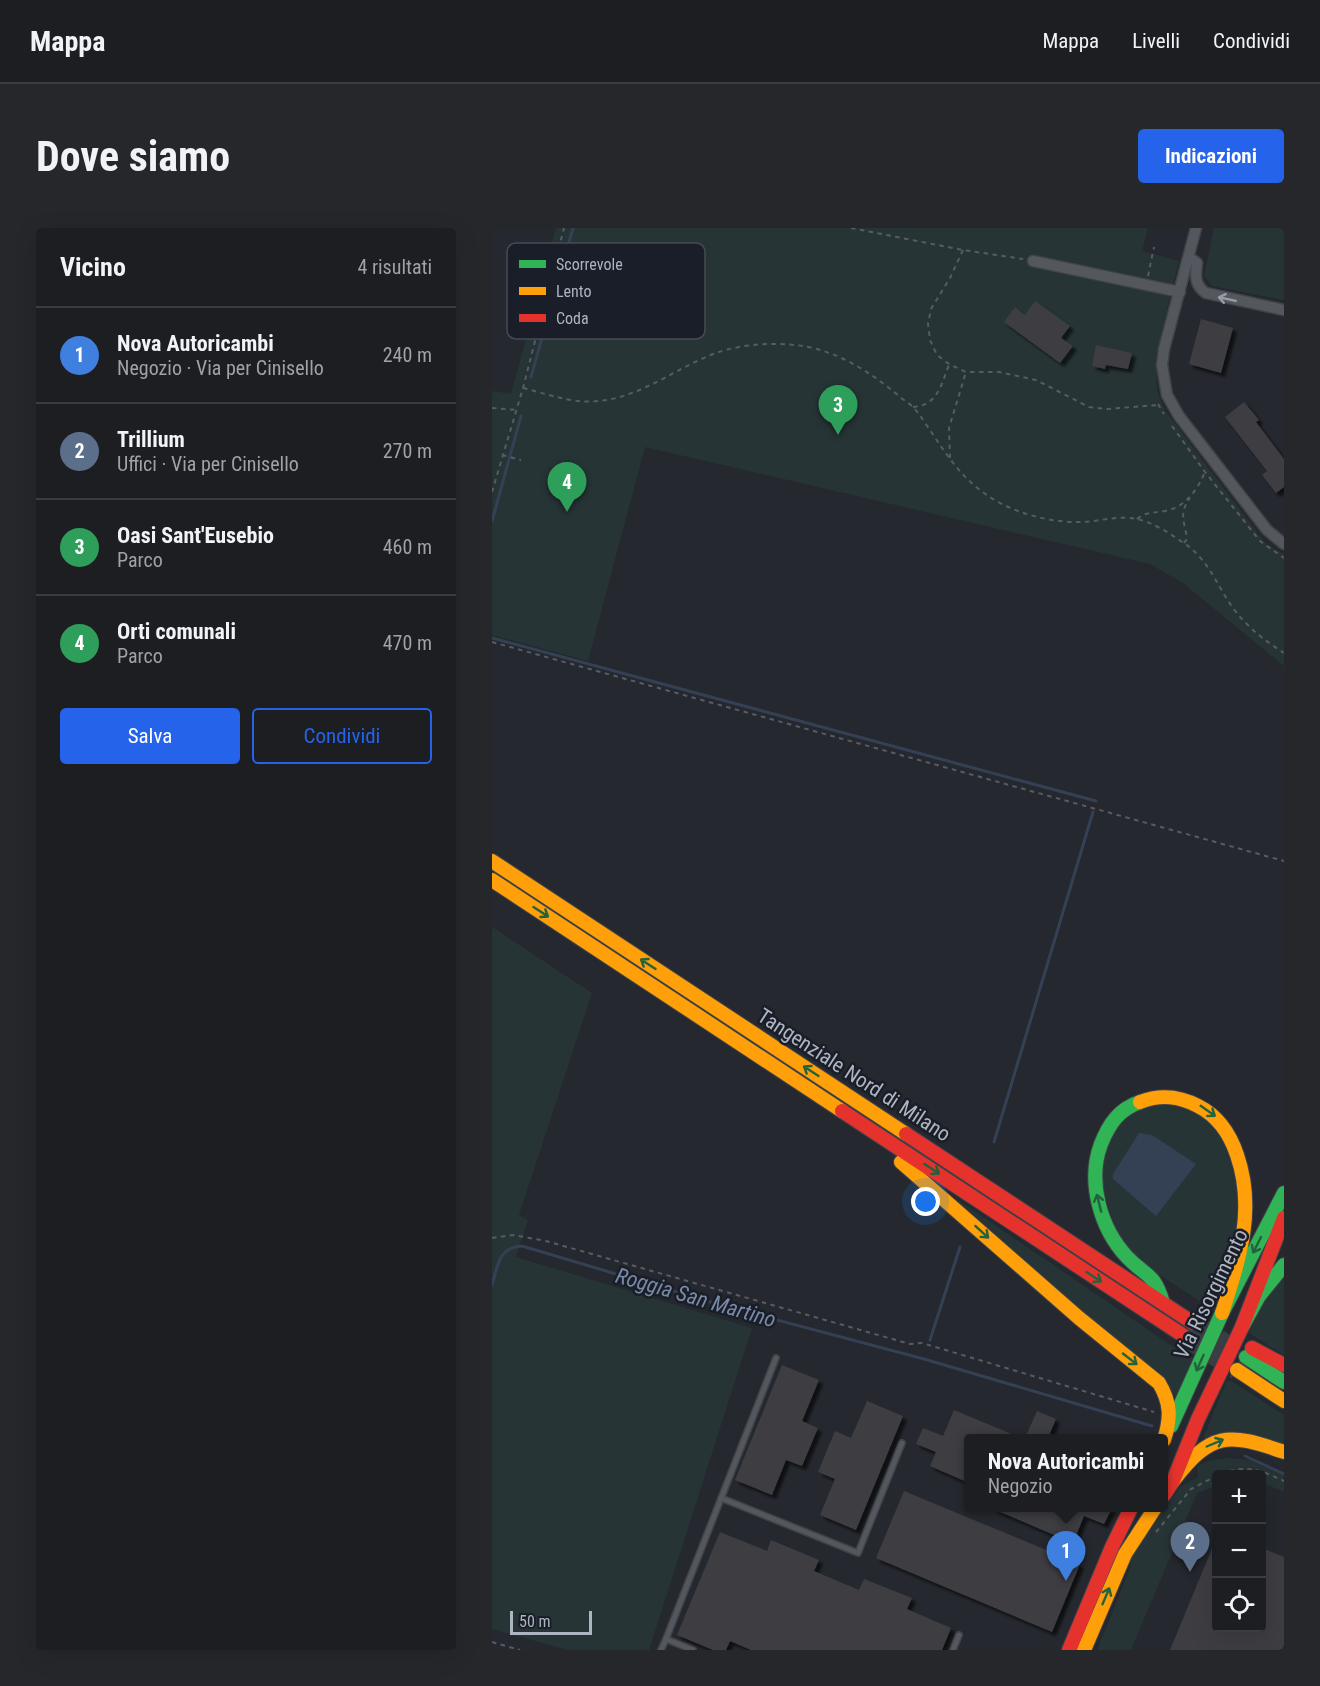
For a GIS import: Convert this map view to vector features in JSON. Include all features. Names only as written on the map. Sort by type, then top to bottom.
[{"type":"main road","name":"Tangenziale Nord di Milano","points":[[492,861],[1193,1323]]},
{"type":"main road","name":"Tangenziale Nord di Milano","points":[[492,880],[1184,1336]]},
{"type":"main road","points":[[667,995],[729,1046],[892,1155],[1079,1318],[1150,1374],[1159,1383],[1170,1403],[1166,1434]]},
{"type":"main road","points":[[1163,1303],[1155,1279],[1128,1257],[1107,1225],[1097,1200],[1095,1172],[1100,1139],[1114,1118],[1137,1101],[1166,1096],[1186,1099],[1214,1114],[1228,1131],[1241,1162],[1246,1191],[1246,1214],[1239,1260],[1222,1313]]},
{"type":"main road","name":"Via Risorgimento","points":[[1168,1434],[1222,1313],[1284,1193]]},
{"type":"main road","name":"Via Risorgimento","points":[[1173,1481],[1198,1419],[1242,1327],[1284,1218]]},
{"type":"main road","points":[[1242,1327],[1259,1296],[1284,1265]]},
{"type":"main road","points":[[1284,1365],[1249,1352],[1284,1382]]},
{"type":"main road","points":[[1237,1370],[1284,1401]]},
{"type":"main road","points":[[1168,1489],[1185,1464],[1215,1441],[1238,1437],[1284,1452]]},
{"type":"main road","points":[[1069,1650],[1129,1512]]},
{"type":"main road","points":[[1084,1650],[1125,1554],[1152,1512]]},
{"type":"street","points":[[1196,228],[1163,357],[1163,379],[1167,395],[1179,416],[1267,530],[1284,544]]},
{"type":"street","points":[[1189,256],[1197,263],[1195,278],[1206,293],[1284,310]]},
{"type":"street","points":[[1033,261],[1180,292]]},
{"type":"lane","points":[[662,1650],[776,1358]]},
{"type":"lane","points":[[721,1498],[858,1553],[902,1443]]},
{"type":"lane","points":[[952,1650],[959,1635]]},
{"type":"lane","points":[[666,1639],[693,1650]]},
{"type":"path","points":[[560,243],[564,228]]},
{"type":"path","points":[[851,228],[1033,261]]},
{"type":"path","points":[[1146,285],[1154,247]]},
{"type":"path","points":[[963,250],[950,278],[931,309],[928,324],[930,340],[937,355],[966,372],[999,372],[1036,380],[1089,407],[1107,409],[1158,405],[1164,414]]},
{"type":"path","points":[[492,492],[536,339]]},
{"type":"path","points":[[523,388],[577,402],[601,401],[633,392],[670,377],[707,356],[730,350],[763,344],[796,345],[835,355],[867,371],[913,407],[967,481],[1001,504],[1058,521],[1085,522],[1115,517],[1137,519],[1161,529],[1184,543],[1206,562],[1244,622],[1268,643],[1284,653]]},
{"type":"path","points":[[913,407],[924,406],[935,397],[949,364]]},
{"type":"path","points":[[951,461],[948,442],[949,428],[966,372]]},
{"type":"path","points":[[492,408],[516,410]]},
{"type":"path","points":[[1171,424],[1205,472],[1260,541],[1284,558]]},
{"type":"path","points":[[502,455],[521,460]]},
{"type":"path","points":[[1137,519],[1143,514],[1178,507],[1196,492],[1205,472]]},
{"type":"path","points":[[1184,543],[1187,539],[1183,512],[1185,504],[1192,495]]},
{"type":"path","points":[[492,642],[1284,861]]},
{"type":"path","points":[[492,1238],[513,1235],[546,1242],[910,1344],[922,1343],[1154,1412],[1159,1417]]},
{"type":"path","points":[[1233,1470],[1252,1468],[1257,1470]]},
{"type":"path","points":[[1266,1473],[1284,1480]]},
{"type":"path","points":[[1154,1535],[1191,1489],[1212,1478]]},
{"type":"path","points":[[492,1642],[520,1650]]},
{"type":"shaded area","points":[[556,228],[1148,228],[1142,251],[1179,261],[1156,355],[1157,391],[1164,409],[1266,544],[1284,554],[1284,666],[1183,583],[1150,564],[645,447],[588,661],[492,635],[492,391],[511,394],[526,339],[705,339],[705,243],[552,243]]},
{"type":"shaded area","points":[[1214,228],[1284,228],[1284,300],[1212,286],[1204,276]]},
{"type":"shaded area","points":[[492,927],[592,993],[519,1215],[528,1220],[516,1257],[752,1328],[649,1650],[568,1650],[492,1629]]},
{"type":"shaded area","points":[[1150,1101],[1195,1107],[1227,1140],[1241,1209],[1215,1311],[1155,1272],[1134,1254],[1117,1232],[1101,1185],[1109,1131]]},
{"type":"shaded area","points":[[954,1197],[1166,1342],[1195,1359],[1178,1398]]},
{"type":"shaded area","points":[[1284,1274],[1284,1355],[1249,1333],[1262,1304]]},
{"type":"shaded area","points":[[1227,1380],[1284,1415],[1284,1447],[1203,1438]]},
{"type":"shaded area","points":[[1228,1458],[1250,1460],[1284,1475],[1284,1492],[1266,1485],[1266,1470],[1212,1470],[1212,1487],[1197,1493],[1131,1650],[1097,1650],[1131,1566],[1127,1563],[1163,1512],[1168,1512],[1168,1504],[1180,1487],[1198,1477],[1197,1467],[1207,1461]]},
{"type":"water","points":[[1139,1133],[1152,1135],[1196,1164],[1156,1216],[1113,1179],[1113,1174]]},
{"type":"building","points":[[1035,301],[1070,326],[1061,338],[1073,346],[1060,363],[1004,322],[1015,307],[1025,315]]},
{"type":"building","points":[[1201,319],[1233,328],[1221,373],[1189,364]]},
{"type":"building","points":[[1096,345],[1132,353],[1128,369],[1106,365],[1105,369],[1092,366]]},
{"type":"building","points":[[1244,402],[1259,420],[1256,422],[1284,459],[1284,487],[1276,493],[1262,475],[1267,471],[1225,417]]},
{"type":"building","points":[[782,1365],[819,1380],[802,1421],[818,1428],[802,1466],[786,1460],[772,1495],[735,1480]]},
{"type":"building","points":[[867,1401],[903,1416],[856,1530],[820,1515],[835,1479],[818,1472],[835,1431],[851,1438]]},
{"type":"building","points":[[954,1410],[1011,1434],[964,1434],[964,1481],[930,1466],[936,1452],[916,1444],[923,1428],[943,1436]]},
{"type":"building","points":[[1037,1411],[1056,1419],[1050,1434],[1027,1434]]},
{"type":"building","points":[[904,1491],[1080,1564],[1052,1632],[876,1558]]},
{"type":"building","points":[[1000,1512],[1110,1512],[1104,1524],[1084,1516],[1073,1543]]},
{"type":"building","points":[[720,1532],[767,1551],[771,1540],[819,1560],[814,1571],[859,1590],[864,1579],[912,1598],[907,1609],[951,1628],[942,1650],[751,1650],[730,1641],[726,1650],[713,1650],[677,1635]]},
{"type":"building","points":[[1212,1549],[1212,1632],[1266,1632],[1266,1550],[1284,1557],[1284,1650],[1170,1650]]},
{"type":"waterway","points":[[569,243],[573,228]]},
{"type":"waterway","points":[[531,377],[542,339]]},
{"type":"waterway","points":[[492,521],[521,416]]},
{"type":"waterway","points":[[492,638],[1096,801]]},
{"type":"waterway","points":[[994,1142],[1093,812]]},
{"type":"waterway","name":"Roggia San Martino","points":[[492,1285],[500,1259],[508,1250],[522,1246],[717,1304],[924,1359],[1152,1426]]},
{"type":"waterway","points":[[930,1340],[960,1247]]},
{"type":"waterway","points":[[1245,1456],[1284,1474]]},
{"type":"tunnel","points":[[1193,1323],[1246,1357]]},
{"type":"tunnel","points":[[1184,1336],[1237,1370]]},
{"type":"traffic: fast","points":[[1140,1102],[1121,1113],[1108,1130],[1097,1158],[1096,1188],[1103,1218],[1110,1232],[1127,1257],[1153,1280],[1163,1303]]},
{"type":"traffic: fast","points":[[1171,1426],[1222,1313],[1284,1193]]},
{"type":"traffic: fast","points":[[1242,1327],[1259,1296],[1284,1265]]},
{"type":"traffic: fast","points":[[1246,1357],[1284,1382]]},
{"type":"traffic: slow","points":[[492,861],[906,1134]]},
{"type":"traffic: slow","points":[[492,880],[842,1111]]},
{"type":"traffic: slow","points":[[1140,1102],[1170,1097],[1198,1106],[1217,1120],[1234,1147],[1243,1175],[1245,1215],[1239,1254],[1222,1313]]},
{"type":"traffic: slow","points":[[901,1162],[1079,1318],[1159,1383],[1166,1397],[1169,1411],[1166,1434]]},
{"type":"traffic: slow","points":[[1237,1370],[1284,1401]]},
{"type":"traffic: slow","points":[[1173,1481],[1198,1453],[1221,1441],[1234,1439],[1248,1441],[1284,1452]]},
{"type":"traffic: slow","points":[[1084,1650],[1125,1554],[1152,1512]]},
{"type":"traffic: jam","points":[[842,1111],[1184,1336]]},
{"type":"traffic: jam","points":[[906,1134],[1193,1323]]},
{"type":"traffic: jam","points":[[1168,1489],[1242,1327],[1284,1218]]},
{"type":"traffic: jam","points":[[1252,1348],[1284,1365]]},
{"type":"traffic: jam","points":[[1069,1650],[1129,1512]]},
{"type":"place","name":"Oasi Sant'Eusebio","points":[[838,435]]},
{"type":"place","name":"Orti comunali","points":[[567,512]]},
{"type":"place","name":"Trillium","points":[[1190,1572]]},
{"type":"place","name":"Nova Autoricambi","points":[[1066,1581]]}]
